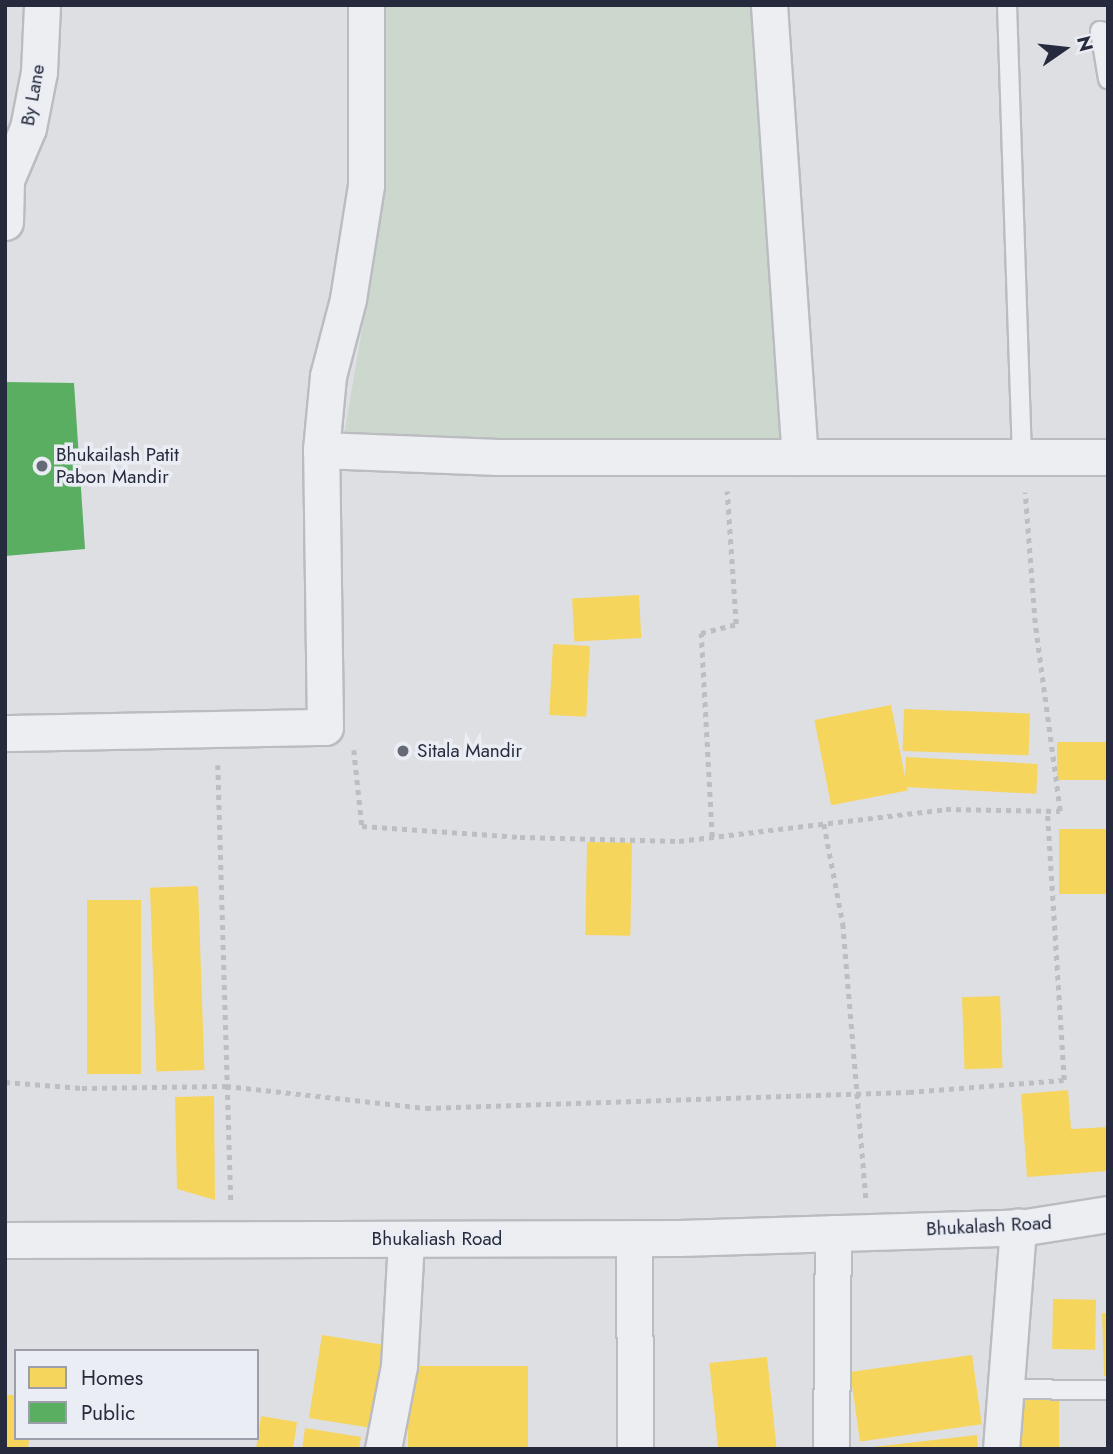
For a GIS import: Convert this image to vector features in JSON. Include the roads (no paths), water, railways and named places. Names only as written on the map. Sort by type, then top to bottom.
[{"type":"street","name":"By Lane","points":[[5,222],[6,180],[28,128],[39,72],[42,5]]},
{"type":"street","points":[[5,733],[325,727],[321,450],[328,376],[348,299],[366,185],[366,5]]},
{"type":"street","points":[[769,5],[800,457]]},
{"type":"street","points":[[321,450],[498,457],[1108,457]]},
{"type":"street","name":"Bhukalash Road","points":[[869,1231],[1018,1227],[1108,1214]]},
{"type":"street","points":[[1001,1449],[1018,1227]]},
{"type":"street","name":"Bhukaliash Road","points":[[5,1240],[634,1239],[869,1231]]},
{"type":"street","points":[[831,1449],[833,1233]]},
{"type":"street","points":[[383,1449],[399,1366],[406,1239]]},
{"type":"street","points":[[634,1239],[635,1449]]},
{"type":"lane","points":[[1007,5],[1022,457]]},
{"type":"lane","points":[[1108,33],[1100,31],[1108,79]]},
{"type":"lane","points":[[1004,1389],[1108,1390]]},
{"type":"place","name":"Bhukailash Patit Pabon Mandir","points":[[42,466]]},
{"type":"place","name":"Sitala Mandir","points":[[403,751]]}]
